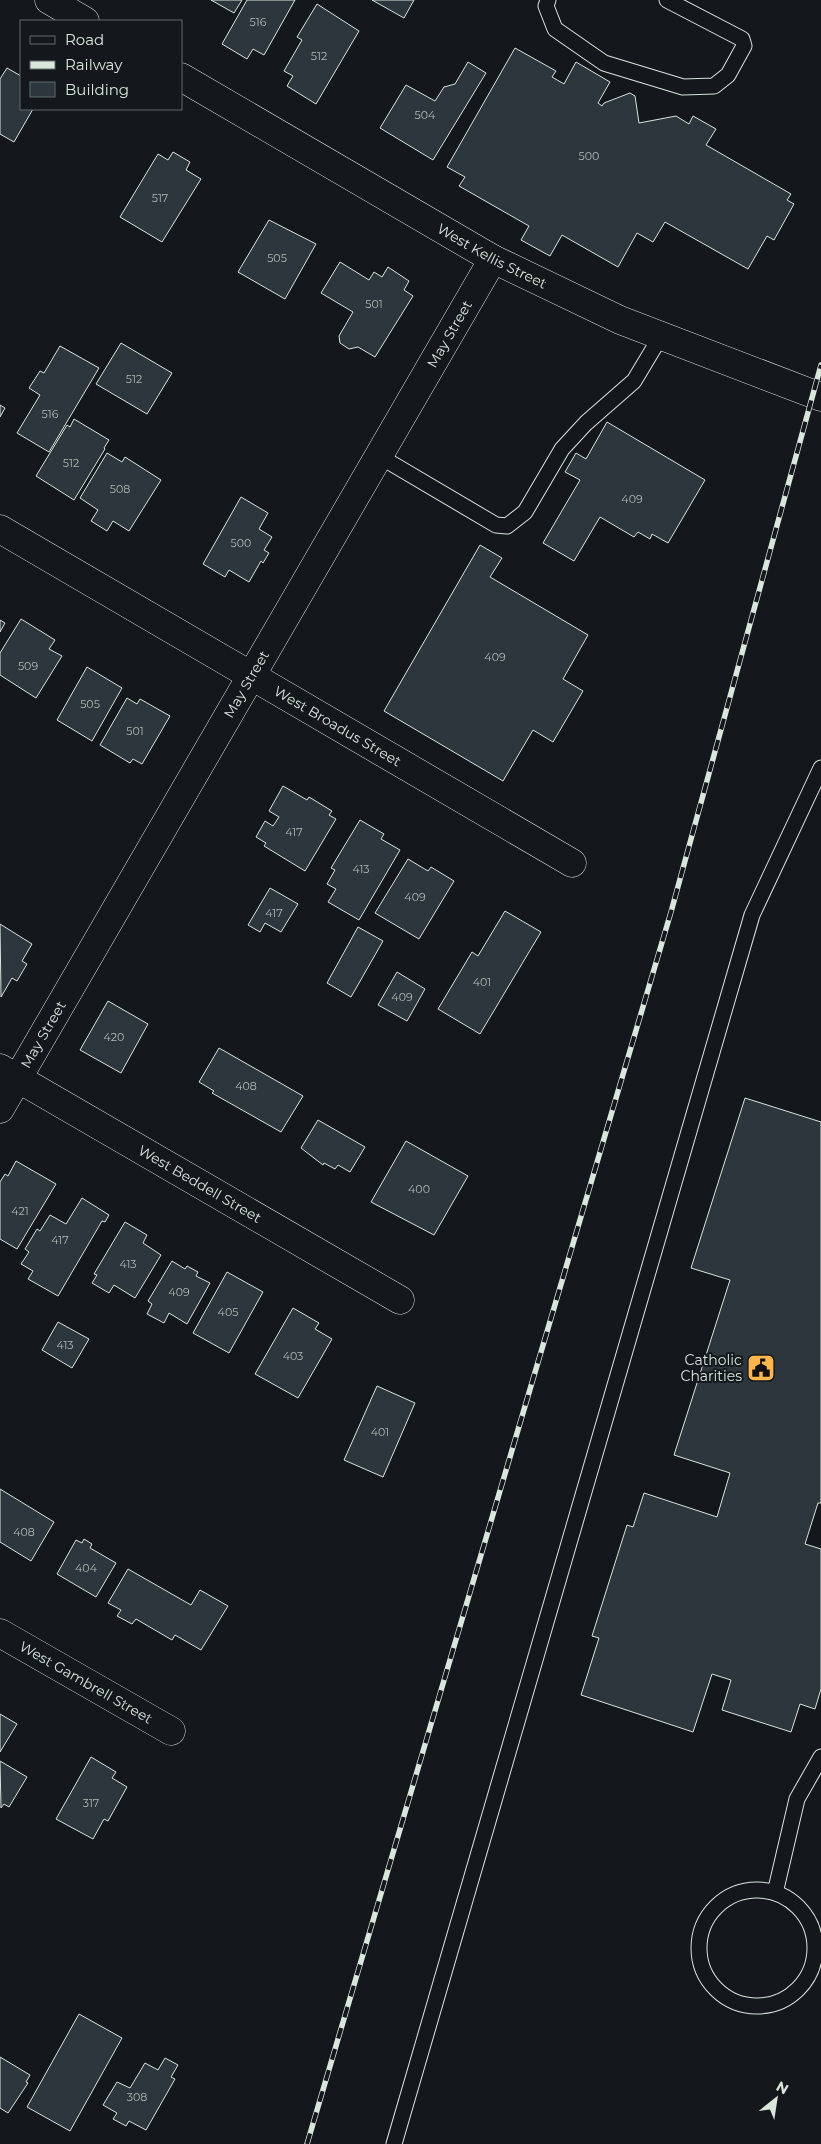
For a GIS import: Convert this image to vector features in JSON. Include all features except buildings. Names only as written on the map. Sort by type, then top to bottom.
[{"type":"street","points":[[49,0],[83,20]]},
{"type":"street","name":"West Kellis Street","points":[[182,78],[493,259],[620,320],[821,397]]},
{"type":"street","name":"May Street","points":[[0,1109],[9,1074],[251,675],[493,259]]},
{"type":"street","name":"West Broadus Street","points":[[0,529],[572,862]]},
{"type":"street","name":"West Beddell Street","points":[[9,1074],[400,1300]]},
{"type":"street","name":"West Gambrell Street","points":[[0,1633],[171,1732]]},
{"type":"lane","points":[[548,0],[546,6],[554,29],[604,64],[683,87],[714,86],[728,75],[744,46],[742,39],[667,0]]},
{"type":"lane","points":[[379,456],[496,525],[507,526],[525,512],[562,449],[586,423],[634,381],[661,336]]},
{"type":"lane","points":[[394,2144],[752,915],[821,768]]},
{"type":"lane","points":[[774,1893],[797,1799],[821,1758]]},
{"type":"lane","points":[[755,1890],[774,1893],[791,1902],[805,1915],[813,1933],[815,1951],[811,1970],[802,1986],[787,1998],[770,2005],[751,2006],[733,2002],[717,1991],[705,1975],[699,1957],[699,1937],[706,1919],[719,1904],[736,1894],[755,1890]]},
{"type":"railway","points":[[307,2144],[671,912],[821,365]]},
{"type":"place","name":"Catholic Charities","points":[[761,1368]]}]
